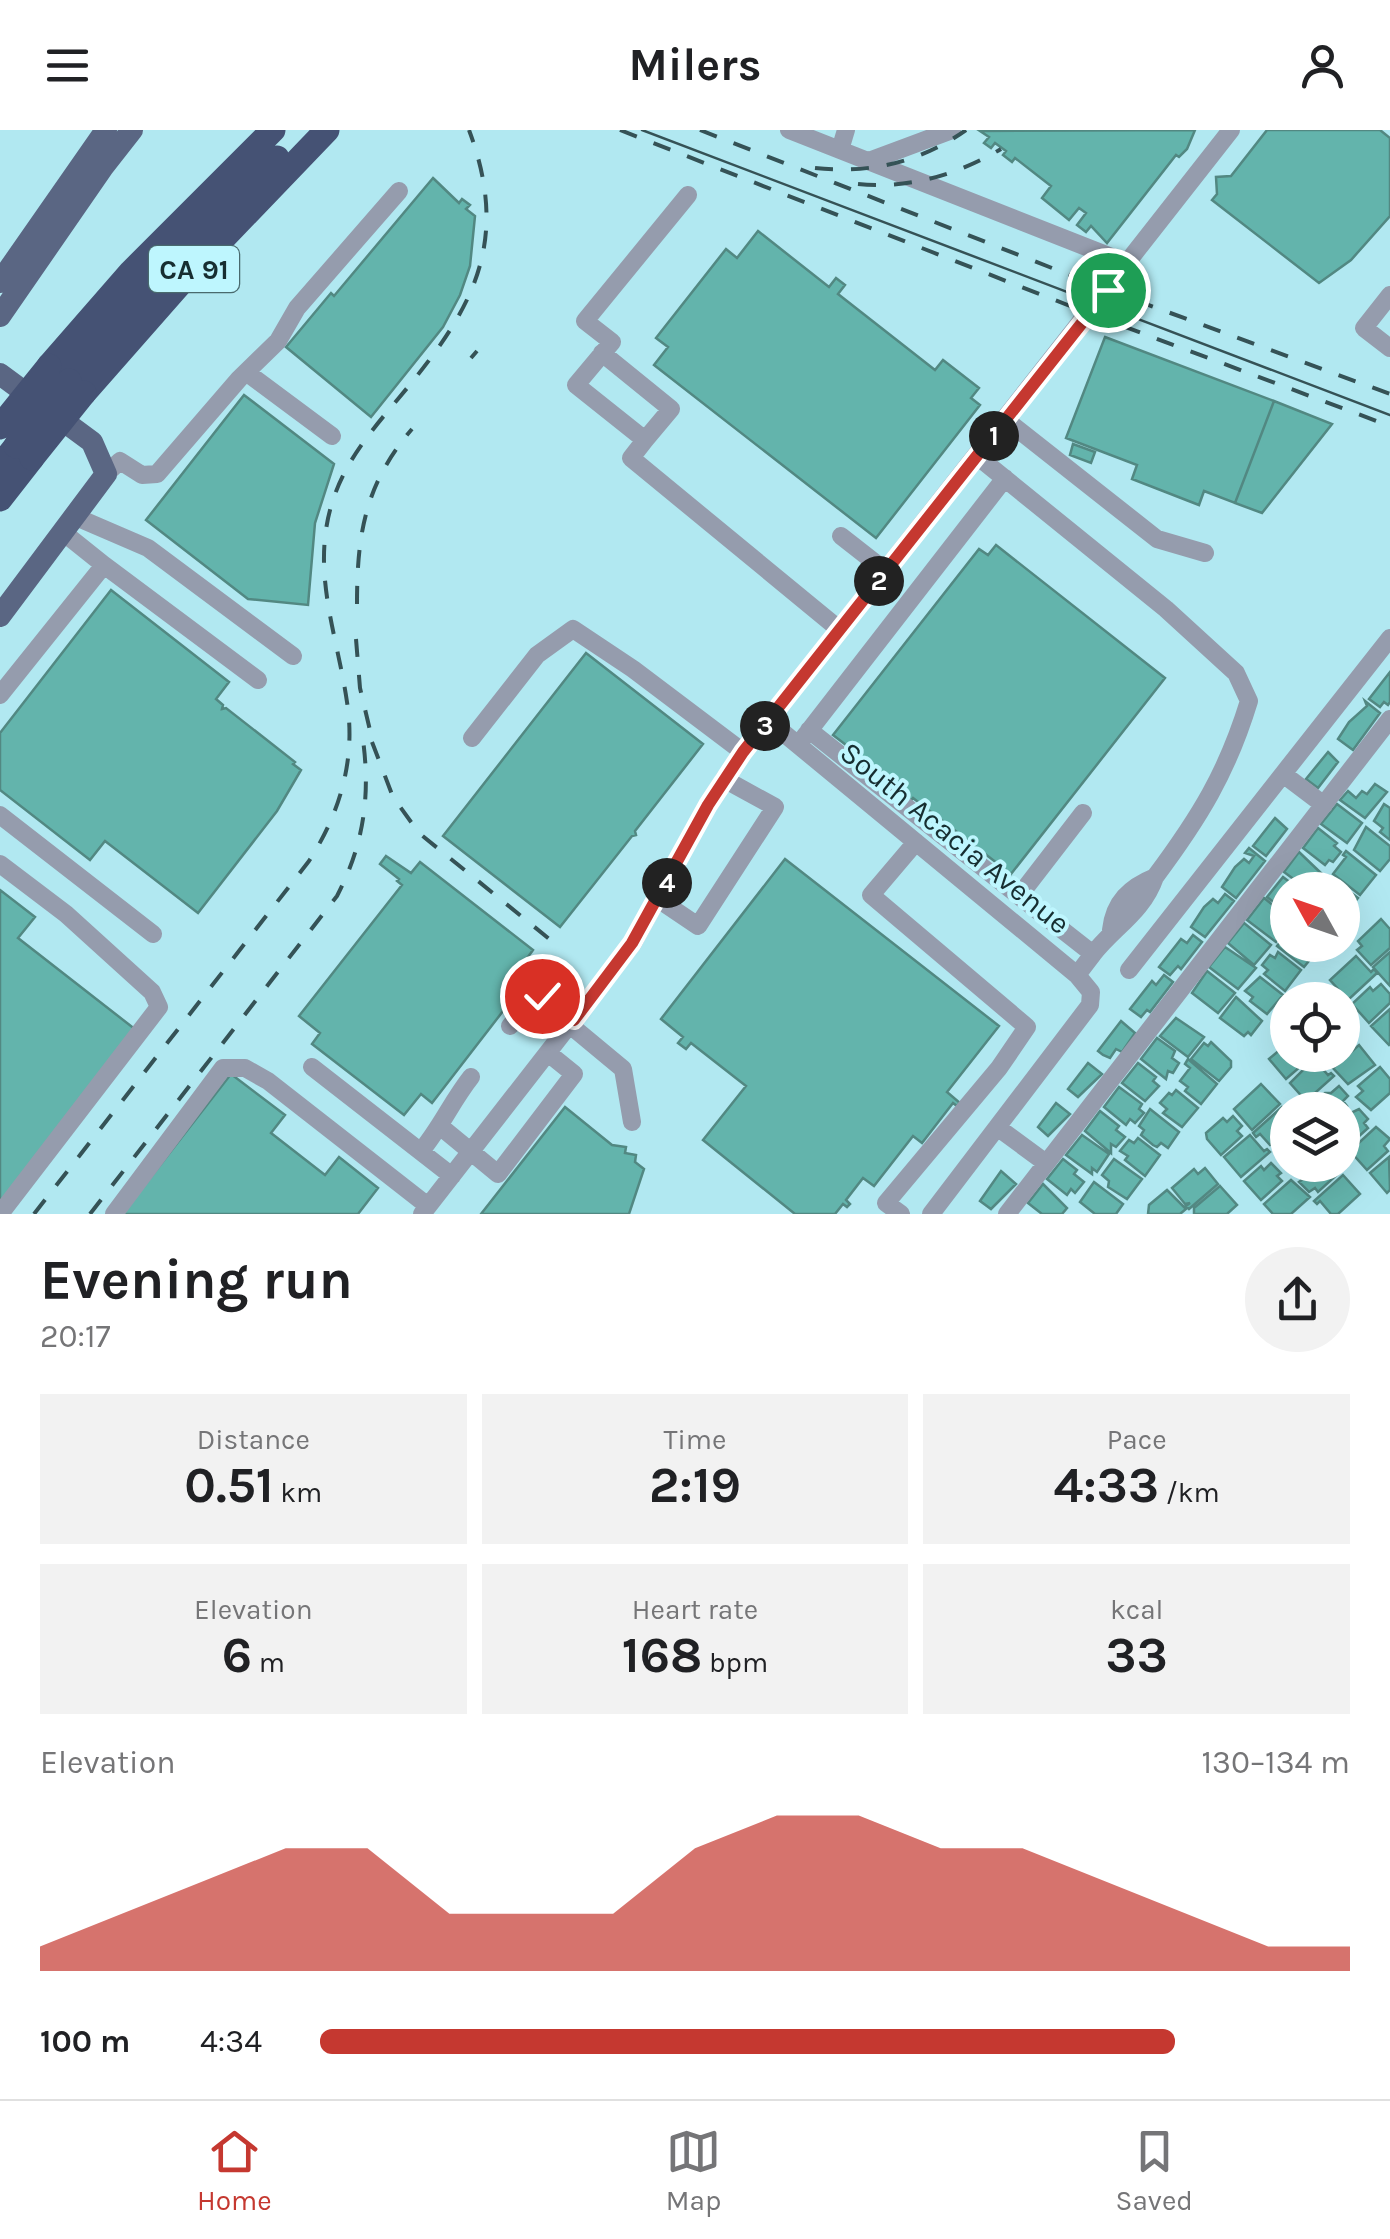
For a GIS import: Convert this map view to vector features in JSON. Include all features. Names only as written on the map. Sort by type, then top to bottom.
[{"type":"highway","name":"CA 91","points":[[16,444],[68,380],[131,272],[273,130]]},
{"type":"highway","name":"CA 91","points":[[0,498],[16,444],[68,380],[186,277],[306,139],[327,130]]},
{"type":"highway","points":[[306,139],[344,130]]},
{"type":"highway","points":[[0,467],[16,444]]},
{"type":"main road","points":[[0,282],[106,130]]},
{"type":"main road","points":[[0,316],[132,130]]},
{"type":"main road","points":[[0,374],[92,442],[106,474],[0,616]]},
{"type":"street","points":[[789,130],[1127,263]]},
{"type":"street","points":[[840,150],[846,130]]},
{"type":"street","points":[[869,161],[952,130]]},
{"type":"street","points":[[114,1214],[223,1068],[245,1068],[268,1081],[425,1210],[632,943],[743,752],[1232,130]]},
{"type":"street","points":[[106,474],[120,462],[142,475],[157,474],[278,341],[297,308],[399,191]]},
{"type":"street","points":[[645,440],[576,385],[612,342],[585,321],[688,195]]},
{"type":"street","points":[[1390,295],[1364,328],[1390,348]]},
{"type":"street","points":[[602,354],[674,405],[631,458],[840,630]]},
{"type":"street","points":[[246,372],[332,436]]},
{"type":"street","points":[[1006,420],[1157,539],[1204,553]]},
{"type":"street","points":[[978,456],[1166,609],[1236,672],[1249,701],[1233,752],[1199,818],[1155,878],[1149,894],[1124,925],[1112,930],[1078,974]]},
{"type":"street","points":[[1005,478],[803,738],[1093,954]]},
{"type":"street","points":[[70,525],[104,565],[258,680]]},
{"type":"street","points":[[70,525],[148,548],[292,656]]},
{"type":"street","points":[[841,536],[887,572]]},
{"type":"street","points":[[0,695],[104,565]]},
{"type":"street","points":[[472,738],[537,655],[573,629],[743,752]]},
{"type":"street","points":[[1128,970],[1390,638]]},
{"type":"street","points":[[1007,1214],[1390,719]]},
{"type":"street","name":"South Acacia Avenue","points":[[769,721],[803,738],[916,842],[1078,974],[1091,992],[1090,1006],[997,1127]]},
{"type":"street","points":[[1283,774],[1324,805]]},
{"type":"street","points":[[658,900],[698,926],[775,807],[724,780]]},
{"type":"street","points":[[1019,896],[1083,813]]},
{"type":"street","points":[[0,815],[154,934]]},
{"type":"street","points":[[900,1214],[886,1203],[1000,1068],[1027,1027],[871,896],[916,842]]},
{"type":"street","points":[[0,864],[66,914],[152,992],[159,1007],[0,1214]]},
{"type":"street","points":[[510,1026],[532,1000],[542,996],[623,1069],[632,1122]]},
{"type":"street","points":[[441,1127],[498,1174],[574,1074],[548,1053]]},
{"type":"street","points":[[312,1067],[452,1176]]},
{"type":"street","points":[[421,1151],[441,1127],[450,1104],[471,1076]]},
{"type":"street","points":[[931,1214],[997,1127],[1046,1163]]},
{"type":"building","points":[[1195,130],[1187,149],[1179,157],[1176,155],[1107,243],[1091,226],[1086,232],[1077,225],[1086,213],[1079,208],[1069,220],[1042,198],[1051,186],[1015,158],[1012,162],[995,143],[991,148],[984,143],[989,137],[980,131]]},
{"type":"building","points":[[1267,130],[1380,130],[1390,138],[1390,216],[1351,260],[1319,283],[1212,200],[1217,194],[1216,177],[1231,176]]},
{"type":"building","points":[[433,178],[459,203],[462,199],[470,205],[466,209],[475,216],[470,266],[443,327],[371,417],[286,347]]},
{"type":"building","points":[[758,231],[829,287],[836,278],[845,285],[838,294],[935,370],[943,360],[979,388],[971,398],[980,405],[876,538],[654,365],[668,347],[656,338],[726,249],[737,258]]},
{"type":"building","points":[[1105,337],[1274,401],[1235,503],[1204,491],[1199,505],[1132,479],[1137,465],[1066,438]]},
{"type":"building","points":[[244,395],[334,464],[315,523],[308,605],[248,599],[146,520]]},
{"type":"building","points":[[1274,401],[1332,424],[1262,513],[1235,503]]},
{"type":"building","points":[[1073,444],[1095,452],[1091,463],[1070,455]]},
{"type":"building","points":[[996,545],[1165,678],[1011,874],[913,798],[908,804],[890,790],[895,784],[871,764],[866,770],[859,764],[863,758],[833,735],[979,549],[988,555]]},
{"type":"building","points":[[111,590],[229,682],[216,699],[222,709],[226,708],[301,770],[277,811],[198,913],[105,841],[90,860],[0,790],[0,733]]},
{"type":"building","points":[[586,653],[703,744],[635,831],[636,835],[560,927],[443,836]]},
{"type":"building","points":[[1390,672],[1390,702],[1380,707],[1369,699]]},
{"type":"building","points":[[1365,701],[1380,713],[1353,750],[1338,739],[1367,706]]},
{"type":"building","points":[[1328,752],[1338,762],[1318,788],[1306,779]]},
{"type":"building","points":[[1375,784],[1387,792],[1365,818],[1340,800],[1348,791],[1356,798],[1362,791],[1367,794]]},
{"type":"building","points":[[1337,804],[1362,823],[1347,843],[1321,824]]},
{"type":"building","points":[[1384,804],[1390,808],[1390,840],[1374,821]]},
{"type":"building","points":[[1275,818],[1287,829],[1266,856],[1253,846]]},
{"type":"building","points":[[1366,827],[1390,846],[1390,859],[1380,871],[1354,850]]},
{"type":"building","points":[[1318,828],[1337,843],[1334,846],[1341,852],[1325,865],[1303,848]]},
{"type":"building","points":[[1249,848],[1265,861],[1236,898],[1222,887],[1235,867],[1244,859],[1249,863],[1254,856],[1245,853]]},
{"type":"building","points":[[1346,851],[1376,875],[1360,895],[1360,872],[1335,872],[1346,857]]},
{"type":"building","points":[[1299,852],[1320,872],[1284,872]]},
{"type":"building","points":[[386,856],[411,873],[420,862],[533,950],[517,972],[527,980],[432,1103],[421,1094],[404,1115],[312,1044],[320,1033],[299,1016],[402,885],[380,864]]},
{"type":"building","points":[[785,859],[999,1026],[947,1092],[960,1103],[953,1103],[922,1143],[913,1136],[874,1186],[863,1178],[846,1200],[850,1204],[843,1204],[835,1214],[795,1214],[703,1140],[746,1086],[691,1043],[686,1049],[678,1043],[683,1037],[661,1019]]},
{"type":"building","points":[[0,890],[35,917],[18,938],[136,1030],[0,1204]]},
{"type":"building","points":[[1225,894],[1234,901],[1205,937],[1191,927],[1204,907],[1213,899],[1218,903]]},
{"type":"building","points":[[1264,898],[1270,903],[1270,937],[1247,920]]},
{"type":"building","points":[[1381,919],[1390,929],[1390,948],[1371,965],[1360,953],[1360,939]]},
{"type":"building","points":[[1244,923],[1270,946],[1254,965],[1228,943]]},
{"type":"building","points":[[1193,935],[1202,942],[1181,969],[1178,966],[1170,975],[1159,967],[1181,939],[1187,943]]},
{"type":"building","points":[[1225,947],[1256,968],[1238,989],[1209,967]]},
{"type":"building","points":[[1390,952],[1390,986],[1373,967]]},
{"type":"building","points":[[1270,955],[1270,962],[1291,962],[1301,970],[1292,982],[1274,982],[1264,974],[1268,970],[1262,965]]},
{"type":"building","points":[[1360,960],[1377,973],[1360,989],[1360,982],[1330,980],[1350,962]]},
{"type":"building","points":[[1207,971],[1235,993],[1218,1013],[1192,993]]},
{"type":"building","points":[[1164,975],[1173,982],[1150,1012],[1147,1010],[1141,1017],[1130,1009],[1152,981],[1156,985]]},
{"type":"building","points":[[1260,977],[1270,985],[1267,1014],[1250,1001],[1253,997],[1245,991]]},
{"type":"building","points":[[1381,984],[1390,994],[1390,1003],[1369,1023],[1360,1013],[1360,996],[1370,987],[1373,991]]},
{"type":"building","points":[[1236,997],[1262,1021],[1251,1035],[1248,1032],[1244,1036],[1220,1018]]},
{"type":"building","points":[[1390,1009],[1390,1044],[1389,1045],[1371,1026]]},
{"type":"building","points":[[1176,1018],[1204,1037],[1188,1057],[1160,1036]]},
{"type":"building","points":[[1121,1021],[1135,1033],[1122,1052],[1116,1049],[1110,1058],[1098,1051]]},
{"type":"building","points":[[1157,1038],[1175,1051],[1172,1058],[1179,1063],[1173,1073],[1168,1071],[1166,1079],[1141,1059]]},
{"type":"building","points":[[1211,1042],[1231,1061],[1231,1067],[1219,1081],[1191,1059],[1204,1043],[1208,1046]]},
{"type":"building","points":[[1360,1046],[1375,1065],[1348,1084],[1337,1072],[1360,1072]]},
{"type":"building","points":[[1188,1059],[1217,1084],[1201,1104],[1185,1091],[1188,1087],[1180,1081],[1190,1068],[1185,1064]]},
{"type":"building","points":[[1088,1063],[1102,1074],[1078,1097],[1068,1089]]},
{"type":"building","points":[[1138,1063],[1156,1077],[1153,1081],[1159,1086],[1145,1101],[1122,1083]]},
{"type":"building","points":[[1380,1067],[1390,1079],[1390,1093],[1371,1110],[1360,1100],[1363,1091],[1358,1086]]},
{"type":"building","points":[[1301,1072],[1334,1076],[1316,1092],[1298,1092],[1290,1083]]},
{"type":"building","points":[[231,1074],[285,1115],[271,1133],[325,1175],[339,1157],[378,1188],[358,1214],[122,1214]]},
{"type":"building","points":[[1261,1084],[1270,1093],[1270,1113],[1252,1130],[1234,1109]]},
{"type":"building","points":[[1119,1087],[1142,1104],[1139,1109],[1144,1113],[1135,1123],[1130,1119],[1126,1125],[1104,1107]]},
{"type":"building","points":[[1176,1090],[1198,1108],[1182,1127],[1163,1113],[1167,1109],[1160,1103]]},
{"type":"building","points":[[1056,1103],[1070,1114],[1048,1136],[1038,1127]]},
{"type":"building","points":[[565,1107],[612,1145],[626,1147],[625,1153],[636,1155],[635,1162],[644,1169],[629,1214],[481,1214]]},
{"type":"building","points":[[1150,1109],[1179,1132],[1168,1148],[1161,1143],[1157,1147],[1141,1135],[1144,1130],[1139,1126]]},
{"type":"building","points":[[1360,1110],[1368,1119],[1364,1123],[1368,1128],[1360,1135]]},
{"type":"building","points":[[1100,1111],[1119,1126],[1116,1130],[1125,1137],[1116,1147],[1111,1144],[1111,1153],[1085,1131]]},
{"type":"building","points":[[1233,1116],[1242,1126],[1237,1131],[1242,1136],[1221,1155],[1206,1133],[1223,1118],[1227,1122]]},
{"type":"building","points":[[1270,1118],[1270,1145],[1260,1134],[1256,1137],[1253,1133]]},
{"type":"building","points":[[1376,1127],[1390,1139],[1384,1146],[1388,1151],[1367,1170],[1360,1162],[1360,1142]]},
{"type":"building","points":[[1082,1135],[1109,1154],[1097,1172],[1092,1168],[1092,1174],[1066,1155]]},
{"type":"building","points":[[1250,1135],[1264,1151],[1270,1152],[1241,1177],[1224,1157]]},
{"type":"building","points":[[1138,1138],[1160,1155],[1145,1176],[1120,1151],[1129,1140],[1134,1143]]},
{"type":"building","points":[[1389,1157],[1390,1190],[1387,1193],[1370,1173]]},
{"type":"building","points":[[1063,1159],[1084,1182],[1075,1193],[1071,1189],[1067,1195],[1047,1179]]},
{"type":"building","points":[[1114,1159],[1142,1179],[1127,1199],[1108,1187],[1109,1181],[1102,1175]]},
{"type":"building","points":[[1270,1164],[1270,1182],[1281,1182],[1261,1200],[1244,1181],[1261,1166],[1264,1170]]},
{"type":"building","points":[[1205,1168],[1218,1184],[1189,1209],[1186,1206],[1190,1203],[1185,1204],[1172,1188],[1194,1169],[1198,1174]]},
{"type":"building","points":[[1001,1171],[1016,1184],[991,1209],[980,1201]]},
{"type":"building","points":[[1094,1182],[1123,1204],[1116,1214],[1095,1214],[1080,1202]]},
{"type":"building","points":[[1289,1182],[1310,1197],[1291,1214],[1273,1214],[1264,1204]]},
{"type":"building","points":[[1299,1182],[1329,1182],[1318,1192],[1315,1188],[1309,1192]]},
{"type":"building","points":[[1335,1182],[1349,1182],[1360,1194],[1338,1214],[1331,1214],[1320,1201],[1314,1201]]},
{"type":"building","points":[[1043,1184],[1067,1208],[1062,1214],[1042,1214],[1028,1203]]},
{"type":"building","points":[[1220,1186],[1237,1205],[1227,1214],[1194,1214],[1194,1208]]},
{"type":"building","points":[[1167,1190],[1186,1209],[1180,1214],[1148,1214],[1149,1205]]},
{"type":"tram line","points":[[642,130],[1390,415]]},
{"type":"railway","points":[[34,1214],[309,861],[337,805],[347,765],[349,723],[325,576],[327,526],[338,485],[352,459],[446,336],[477,275],[485,243],[486,208],[469,130]]},
{"type":"railway","points":[[620,130],[1390,426]]},
{"type":"railway","points":[[700,130],[1108,290],[1390,394]]},
{"type":"railway","points":[[815,168],[855,169],[894,163],[931,150],[966,130]]},
{"type":"railway","points":[[858,184],[896,184],[932,178],[1001,149]]},
{"type":"railway","points":[[471,358],[477,351]]},
{"type":"railway","points":[[357,604],[359,555],[367,511],[384,470],[412,429]]},
{"type":"railway","points":[[356,639],[360,688],[373,743]]},
{"type":"railway","points":[[90,1214],[337,896],[360,836],[366,776],[362,733]]},
{"type":"railway","points":[[372,742],[393,797],[419,833],[553,942]]},
{"type":"route","points":[[542,996],[574,1020],[632,943],[708,805],[743,752],[1108,290]]}]
